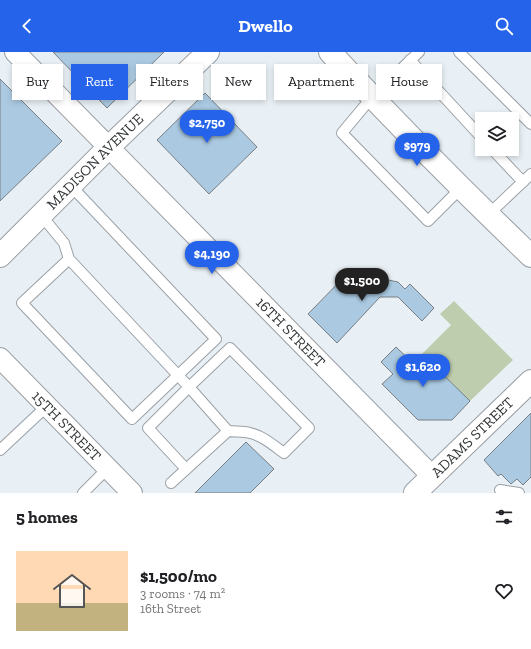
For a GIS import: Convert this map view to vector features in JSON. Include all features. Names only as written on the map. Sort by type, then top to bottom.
[{"type":"street","name":"16TH STREET","points":[[15,52],[434,485]]},
{"type":"street","name":"MADISON AVENUE","points":[[0,256],[208,52]]},
{"type":"street","points":[[330,52],[488,215],[531,256]]},
{"type":"street","name":"15TH STREET","points":[[0,358],[132,493]]},
{"type":"street","name":"ADAMS STREET","points":[[415,493],[434,485],[531,382]]},
{"type":"lane","points":[[419,52],[372,97],[342,133],[428,221],[462,188]]},
{"type":"lane","points":[[458,52],[531,124]]},
{"type":"lane","points":[[410,60],[475,130]]},
{"type":"lane","points":[[499,156],[523,182]]},
{"type":"lane","points":[[488,215],[531,174]]},
{"type":"lane","points":[[69,259],[22,303],[132,419],[216,338],[71,186]]},
{"type":"lane","points":[[41,215],[64,243],[69,259],[189,388],[228,431],[250,433],[260,436],[284,453],[309,428],[230,348],[189,388],[148,428],[186,469]]},
{"type":"lane","points":[[0,450],[47,406]]},
{"type":"lane","points":[[171,483],[228,431]]},
{"type":"lane","points":[[83,493],[108,468]]},
{"type":"lane","points":[[500,490],[519,493]]},
{"type":"green space","points":[[454,301],[513,360],[470,401],[422,354],[451,325],[440,314]]},
{"type":"building","points":[[53,52],[164,52],[152,64],[136,64],[136,80],[128,87],[128,64],[71,64],[71,71]]},
{"type":"building","points":[[0,79],[12,91],[12,100],[21,100],[62,141],[0,201]]},
{"type":"building","points":[[205,93],[257,147],[209,194],[157,140],[198,100],[203,100],[203,95]]},
{"type":"building","points":[[99,100],[115,100],[107,108]]},
{"type":"building","points":[[349,272],[398,282],[405,289],[410,284],[434,308],[422,321],[398,297],[380,297],[337,343],[308,314]]},
{"type":"building","points":[[396,347],[413,363],[422,354],[470,401],[452,420],[418,420],[382,384],[393,374],[381,362]]},
{"type":"building","points":[[531,413],[531,477],[523,485],[517,479],[511,484],[501,474],[498,476],[484,460]]},
{"type":"building","points":[[246,442],[274,469],[250,493],[195,493]]}]
